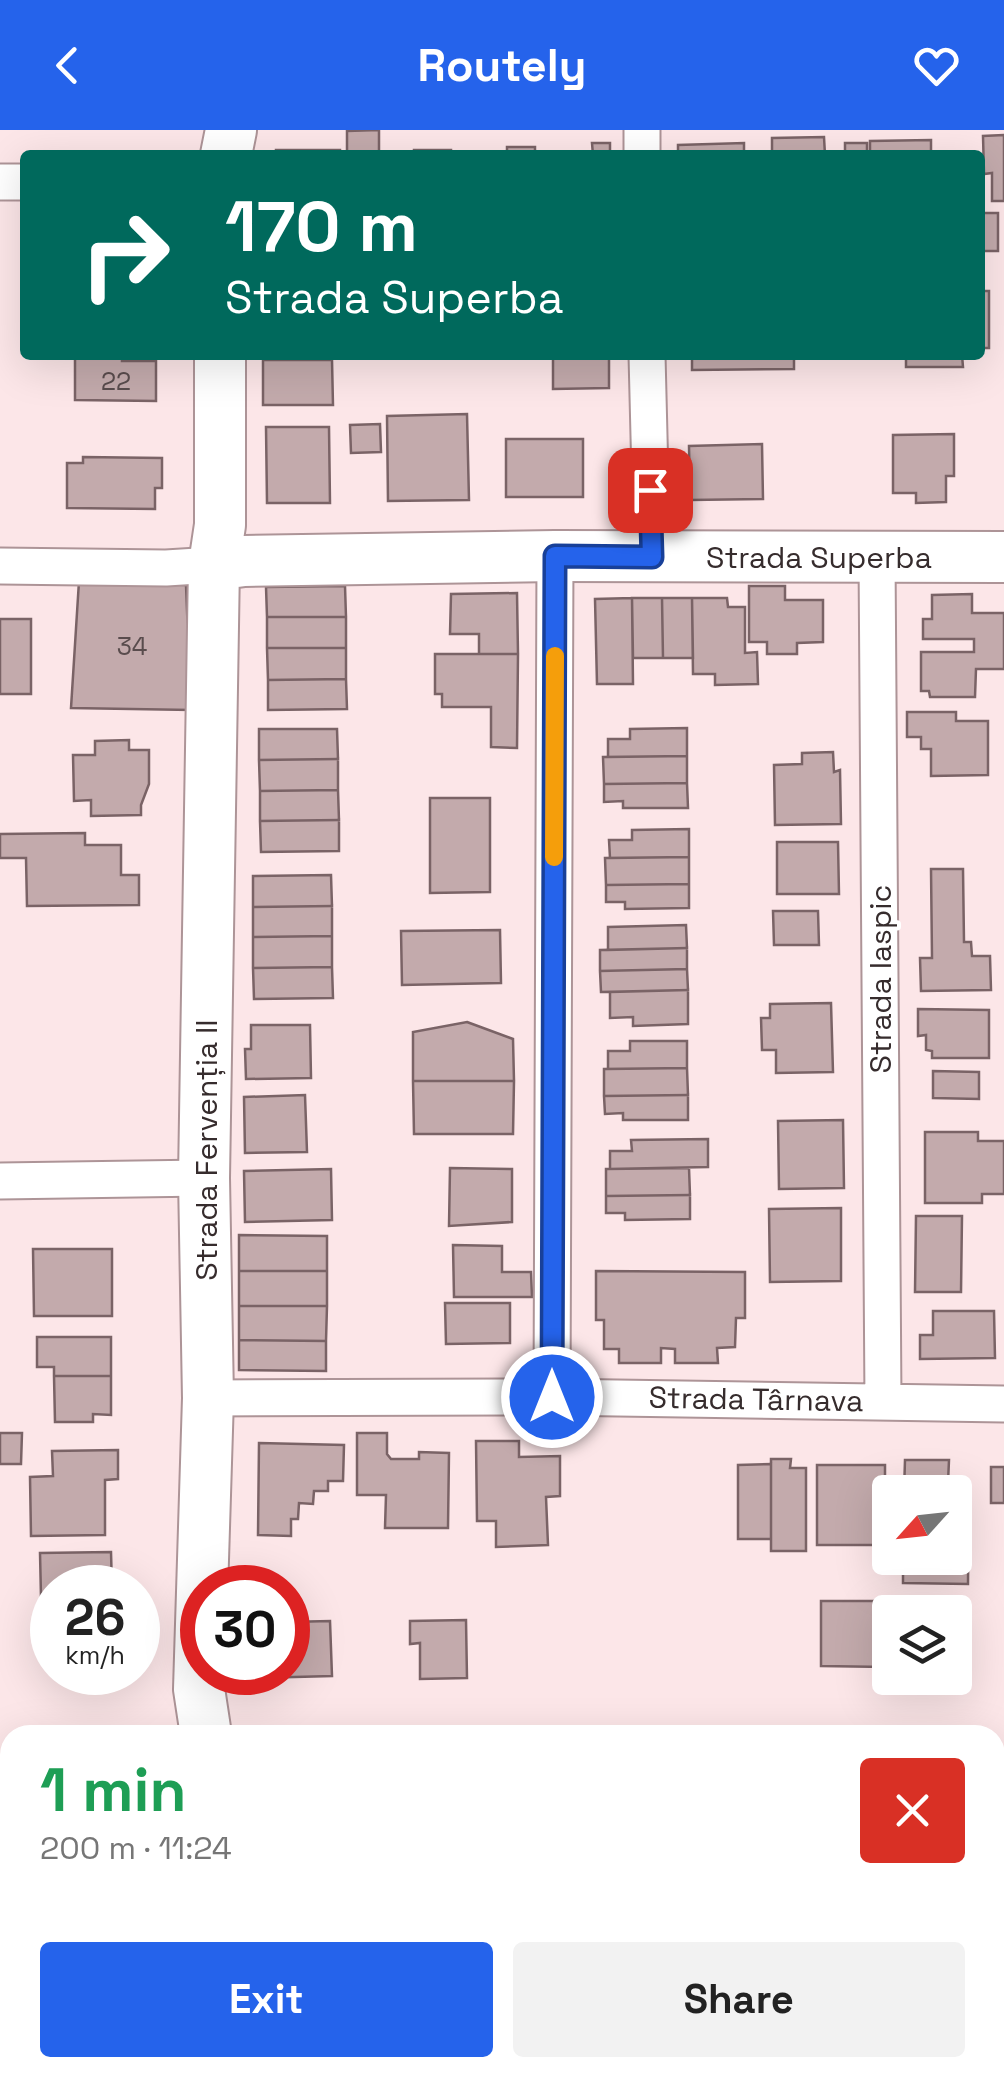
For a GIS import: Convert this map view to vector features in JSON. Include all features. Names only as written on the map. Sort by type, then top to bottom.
[{"type":"street","name":"Strada Fervenția II","points":[[205,1725],[199,1688],[208,1398],[204,1178],[214,565],[220,525],[220,360]]},
{"type":"street","points":[[647,360],[652,557]]},
{"type":"street","name":"Strada Superba","points":[[214,565],[244,561],[555,556],[1004,557]]},
{"type":"street","points":[[552,1397],[555,556]]},
{"type":"street","name":"Strada Iaspic","points":[[877,557],[883,1400]]},
{"type":"street","points":[[0,566],[214,565]]},
{"type":"street","points":[[0,1181],[204,1178]]},
{"type":"street","name":"Strada Târnava","points":[[208,1398],[552,1397],[1004,1404]]},
{"type":"building","points":[[379,130],[379,150],[347,150],[347,131]]},
{"type":"building","points":[[1004,135],[1004,201],[992,201],[992,173],[985,174],[983,136]]},
{"type":"building","points":[[824,137],[825,150],[772,150],[772,138]]},
{"type":"building","points":[[931,140],[931,150],[870,150],[870,141]]},
{"type":"building","points":[[592,143],[610,143],[610,150],[593,150]]},
{"type":"building","points":[[744,143],[744,150],[678,150],[678,145]]},
{"type":"building","points":[[845,143],[867,143],[867,150],[845,150]]},
{"type":"building","points":[[507,147],[535,147],[535,150]]},
{"type":"building","points":[[985,213],[998,213],[998,251],[985,251]]},
{"type":"building","points":[[985,291],[989,291],[989,348],[985,348]]},
{"type":"building","points":[[75,360],[156,361],[156,401],[75,400]]},
{"type":"building","points":[[263,360],[332,360],[333,405],[263,405]]},
{"type":"building","points":[[553,360],[609,360],[609,388],[553,389]]},
{"type":"building","points":[[692,360],[794,360],[794,369],[692,370]]},
{"type":"building","points":[[906,360],[962,360],[963,367],[906,367]]},
{"type":"building","points":[[467,414],[469,500],[388,501],[387,416]]},
{"type":"building","points":[[380,424],[381,452],[351,453],[350,425]]},
{"type":"building","points":[[266,427],[329,427],[330,503],[267,503]]},
{"type":"building","points":[[954,434],[954,476],[946,476],[946,502],[916,503],[916,493],[893,493],[893,435]]},
{"type":"building","points":[[506,439],[583,439],[583,497],[506,497]]},
{"type":"building","points":[[762,444],[763,499],[690,500],[689,446]]},
{"type":"building","points":[[83,457],[162,458],[162,488],[155,488],[155,509],[67,508],[67,463],[83,463]]},
{"type":"building","points":[[79,581],[186,585],[191,710],[71,708]]},
{"type":"building","points":[[345,586],[346,617],[267,617],[266,587]]},
{"type":"building","points":[[749,586],[785,586],[785,600],[823,600],[823,642],[797,643],[797,654],[767,654],[767,642],[749,642]]},
{"type":"building","points":[[517,593],[518,654],[479,654],[479,634],[450,634],[451,594]]},
{"type":"building","points":[[972,594],[972,613],[1004,613],[1004,669],[976,669],[975,697],[930,697],[929,691],[921,691],[921,652],[974,652],[974,639],[923,639],[923,619],[932,619],[932,595]]},
{"type":"building","points":[[632,598],[662,598],[663,658],[633,658]]},
{"type":"building","points":[[632,598],[633,684],[597,684],[595,599]]},
{"type":"building","points":[[662,598],[692,598],[693,658],[663,658]]},
{"type":"building","points":[[692,598],[727,598],[728,607],[745,607],[745,653],[757,652],[758,684],[715,685],[715,674],[693,674]]},
{"type":"building","points":[[267,617],[346,617],[346,648],[267,648]]},
{"type":"building","points":[[0,619],[31,619],[31,694],[0,694]]},
{"type":"building","points":[[267,648],[346,648],[346,679],[268,680]]},
{"type":"building","points":[[435,654],[518,654],[517,748],[491,747],[491,707],[442,707],[442,694],[435,694]]},
{"type":"building","points":[[346,679],[347,709],[268,710],[268,680]]},
{"type":"building","points":[[907,712],[956,712],[956,721],[988,721],[988,775],[931,776],[931,749],[921,749],[921,737],[907,737]]},
{"type":"building","points":[[687,728],[687,756],[608,757],[608,739],[630,739],[630,729]]},
{"type":"building","points":[[259,729],[337,729],[338,759],[259,760]]},
{"type":"building","points":[[129,740],[129,750],[149,750],[149,784],[141,815],[91,816],[91,800],[74,801],[73,755],[95,755],[95,741]]},
{"type":"building","points":[[833,752],[834,772],[840,770],[841,824],[775,825],[774,765],[802,764],[802,753]]},
{"type":"building","points":[[687,756],[687,783],[604,784],[603,757]]},
{"type":"building","points":[[338,759],[338,790],[260,791],[259,760]]},
{"type":"building","points":[[687,783],[688,808],[623,808],[623,801],[604,802],[604,784]]},
{"type":"building","points":[[338,790],[339,820],[260,821],[260,791]]},
{"type":"building","points":[[430,798],[490,798],[490,892],[430,893]]},
{"type":"building","points":[[339,820],[339,851],[261,852],[260,821]]},
{"type":"building","points":[[689,829],[689,857],[610,858],[609,840],[632,840],[632,830]]},
{"type":"building","points":[[85,833],[85,845],[121,845],[121,875],[139,875],[139,905],[27,906],[26,858],[0,858],[0,834]]},
{"type":"building","points":[[777,842],[838,842],[839,894],[777,894]]},
{"type":"building","points":[[689,857],[689,884],[606,885],[605,858]]},
{"type":"building","points":[[931,869],[963,869],[964,942],[971,942],[972,956],[990,956],[991,990],[921,991],[920,958],[932,958]]},
{"type":"building","points":[[331,875],[332,906],[253,907],[253,876]]},
{"type":"building","points":[[689,884],[689,908],[625,909],[625,902],[606,902],[606,885]]},
{"type":"building","points":[[332,906],[332,936],[253,937],[253,907]]},
{"type":"building","points":[[773,911],[818,911],[819,945],[774,945]]},
{"type":"building","points":[[686,925],[687,948],[608,950],[608,927]]},
{"type":"building","points":[[500,930],[501,983],[402,985],[401,931]]},
{"type":"building","points":[[332,936],[332,967],[253,968],[253,937]]},
{"type":"building","points":[[687,948],[687,969],[600,971],[600,950]]},
{"type":"building","points":[[332,967],[333,998],[254,999],[253,968]]},
{"type":"building","points":[[687,969],[688,990],[601,992],[600,971]]},
{"type":"building","points":[[688,990],[688,1024],[633,1026],[633,1017],[610,1018],[610,992]]},
{"type":"building","points":[[831,1003],[833,1072],[776,1073],[776,1050],[762,1050],[761,1018],[770,1018],[770,1004]]},
{"type":"building","points":[[918,1009],[989,1010],[989,1058],[932,1058],[932,1051],[926,1050],[926,1035],[918,1036]]},
{"type":"building","points":[[467,1022],[513,1039],[514,1081],[413,1081],[413,1032]]},
{"type":"building","points":[[251,1025],[310,1025],[311,1078],[246,1079],[245,1049],[251,1049]]},
{"type":"building","points":[[630,1041],[687,1041],[687,1068],[608,1069],[608,1051],[630,1051]]},
{"type":"building","points":[[687,1068],[688,1095],[604,1096],[604,1069]]},
{"type":"building","points":[[933,1071],[979,1072],[979,1099],[933,1098]]},
{"type":"building","points":[[413,1081],[514,1081],[513,1134],[414,1134]]},
{"type":"building","points":[[305,1095],[307,1152],[245,1153],[244,1097]]},
{"type":"building","points":[[688,1095],[688,1120],[623,1120],[623,1113],[605,1114],[604,1096]]},
{"type":"building","points":[[843,1120],[844,1188],[779,1189],[778,1121]]},
{"type":"building","points":[[925,1132],[978,1132],[978,1141],[1004,1141],[1004,1194],[982,1194],[982,1203],[925,1203]]},
{"type":"building","points":[[708,1139],[708,1167],[610,1169],[610,1151],[632,1151],[631,1140]]},
{"type":"building","points":[[450,1168],[512,1169],[512,1222],[449,1226]]},
{"type":"building","points":[[689,1168],[690,1195],[606,1196],[606,1169]]},
{"type":"building","points":[[331,1169],[332,1220],[245,1222],[244,1171]]},
{"type":"building","points":[[690,1195],[690,1219],[625,1220],[625,1213],[606,1213],[606,1196]]},
{"type":"building","points":[[841,1208],[841,1281],[770,1282],[769,1209]]},
{"type":"building","points":[[916,1216],[962,1216],[961,1292],[915,1292]]},
{"type":"building","points":[[239,1235],[327,1236],[327,1271],[239,1271]]},
{"type":"building","points":[[453,1245],[502,1246],[502,1272],[531,1272],[532,1297],[454,1297]]},
{"type":"building","points":[[33,1249],[112,1249],[112,1316],[34,1316]]},
{"type":"building","points":[[239,1271],[327,1271],[327,1306],[239,1306]]},
{"type":"building","points":[[596,1271],[745,1272],[745,1318],[736,1318],[735,1347],[717,1348],[718,1363],[675,1363],[675,1349],[661,1348],[661,1363],[619,1363],[619,1349],[604,1349],[604,1320],[596,1320]]},
{"type":"building","points":[[445,1303],[510,1303],[510,1343],[446,1344]]},
{"type":"building","points":[[239,1306],[327,1306],[326,1341],[239,1340]]},
{"type":"building","points":[[933,1311],[994,1311],[995,1358],[920,1359],[920,1335],[933,1335]]},
{"type":"building","points":[[37,1337],[111,1337],[111,1376],[54,1376],[54,1367],[37,1367]]},
{"type":"building","points":[[239,1340],[326,1341],[326,1371],[239,1370]]},
{"type":"building","points":[[54,1376],[111,1376],[111,1415],[93,1414],[93,1422],[55,1422]]},
{"type":"building","points":[[0,1433],[22,1433],[21,1464],[0,1464]]},
{"type":"building","points":[[357,1433],[387,1433],[387,1454],[391,1459],[419,1459],[419,1452],[449,1453],[448,1528],[385,1528],[386,1495],[357,1495]]},
{"type":"building","points":[[476,1441],[519,1441],[519,1457],[560,1456],[560,1496],[546,1497],[548,1545],[496,1547],[496,1521],[477,1521]]},
{"type":"building","points":[[259,1443],[344,1445],[343,1481],[328,1481],[328,1491],[314,1491],[313,1504],[299,1503],[298,1519],[291,1519],[291,1536],[258,1535]]},
{"type":"building","points":[[118,1450],[118,1479],[105,1480],[105,1535],[31,1536],[30,1477],[53,1476],[52,1451]]},
{"type":"building","points":[[771,1459],[791,1459],[790,1468],[806,1468],[806,1551],[771,1551]]},
{"type":"building","points":[[905,1460],[949,1460],[948,1475],[905,1475]]},
{"type":"building","points":[[771,1464],[771,1539],[738,1539],[738,1465]]},
{"type":"building","points":[[817,1465],[885,1465],[885,1475],[872,1475],[872,1545],[817,1545]]},
{"type":"building","points":[[991,1467],[1004,1467],[1004,1503],[991,1503]]},
{"type":"building","points":[[111,1552],[111,1565],[40,1565],[40,1553]]},
{"type":"building","points":[[903,1575],[968,1575],[968,1584],[903,1583]]},
{"type":"building","points":[[821,1601],[872,1601],[872,1667],[821,1666]]},
{"type":"building","points":[[466,1620],[467,1678],[420,1679],[420,1643],[410,1644],[410,1621]]},
{"type":"building","points":[[310,1621],[330,1621],[332,1676],[310,1677]]},
{"type":"slow traffic","points":[[554,857],[555,656]]},
{"type":"route","points":[[552,1397],[555,556],[652,557],[650,490]]}]
